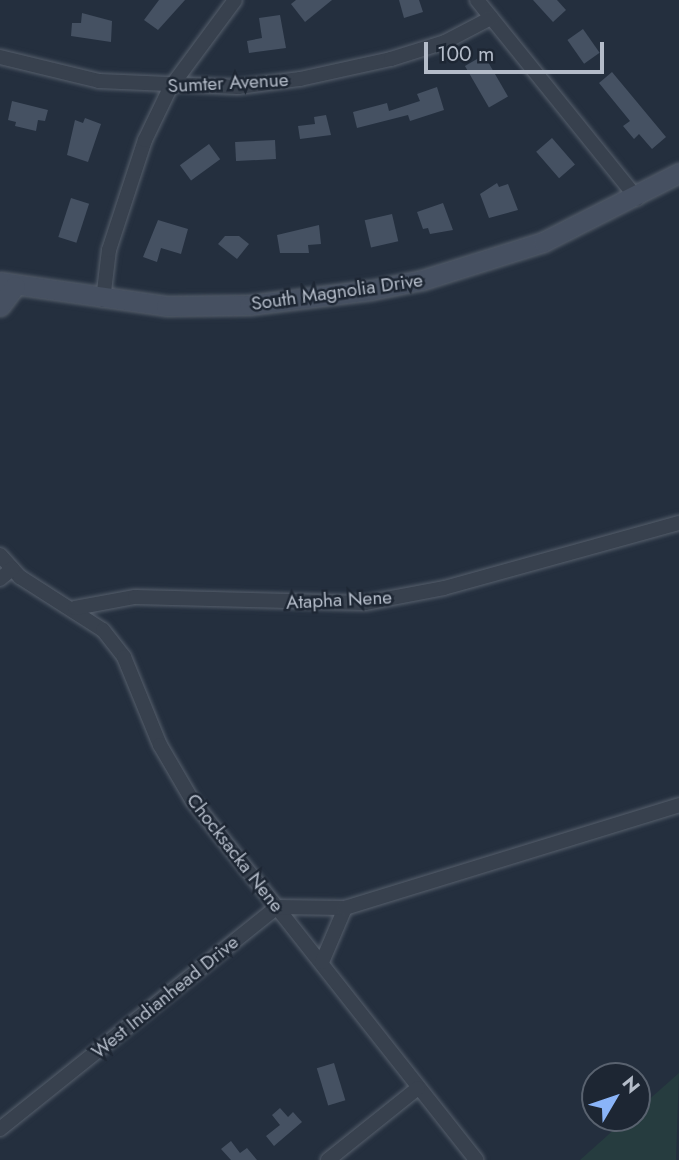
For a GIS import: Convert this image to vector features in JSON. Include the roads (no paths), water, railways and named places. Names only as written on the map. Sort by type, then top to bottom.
[{"type":"main road","name":"South Magnolia Drive","points":[[8,284],[103,300],[211,307],[371,290],[486,262],[588,223],[679,173]]},
{"type":"main road","points":[[0,306],[8,284]]},
{"type":"street","points":[[103,300],[110,250],[135,167],[170,88],[235,0]]},
{"type":"street","points":[[477,0],[637,198]]},
{"type":"street","name":"Sumter Avenue","points":[[0,57],[99,82],[170,88],[300,79],[445,42],[491,18]]},
{"type":"street","name":"Atapha Nene","points":[[75,608],[135,597],[365,603],[444,588],[679,523]]},
{"type":"street","name":"Chocksacka Nene","points":[[0,555],[12,569],[75,608],[103,630],[124,657],[174,773],[476,1160]]},
{"type":"street","points":[[0,579],[12,569]]},
{"type":"street","points":[[277,908],[345,908],[679,805]]},
{"type":"street","name":"West Indianhead Drive","points":[[0,1129],[277,908]]},
{"type":"street","points":[[322,962],[345,908]]},
{"type":"street","points":[[328,1160],[418,1088]]}]
